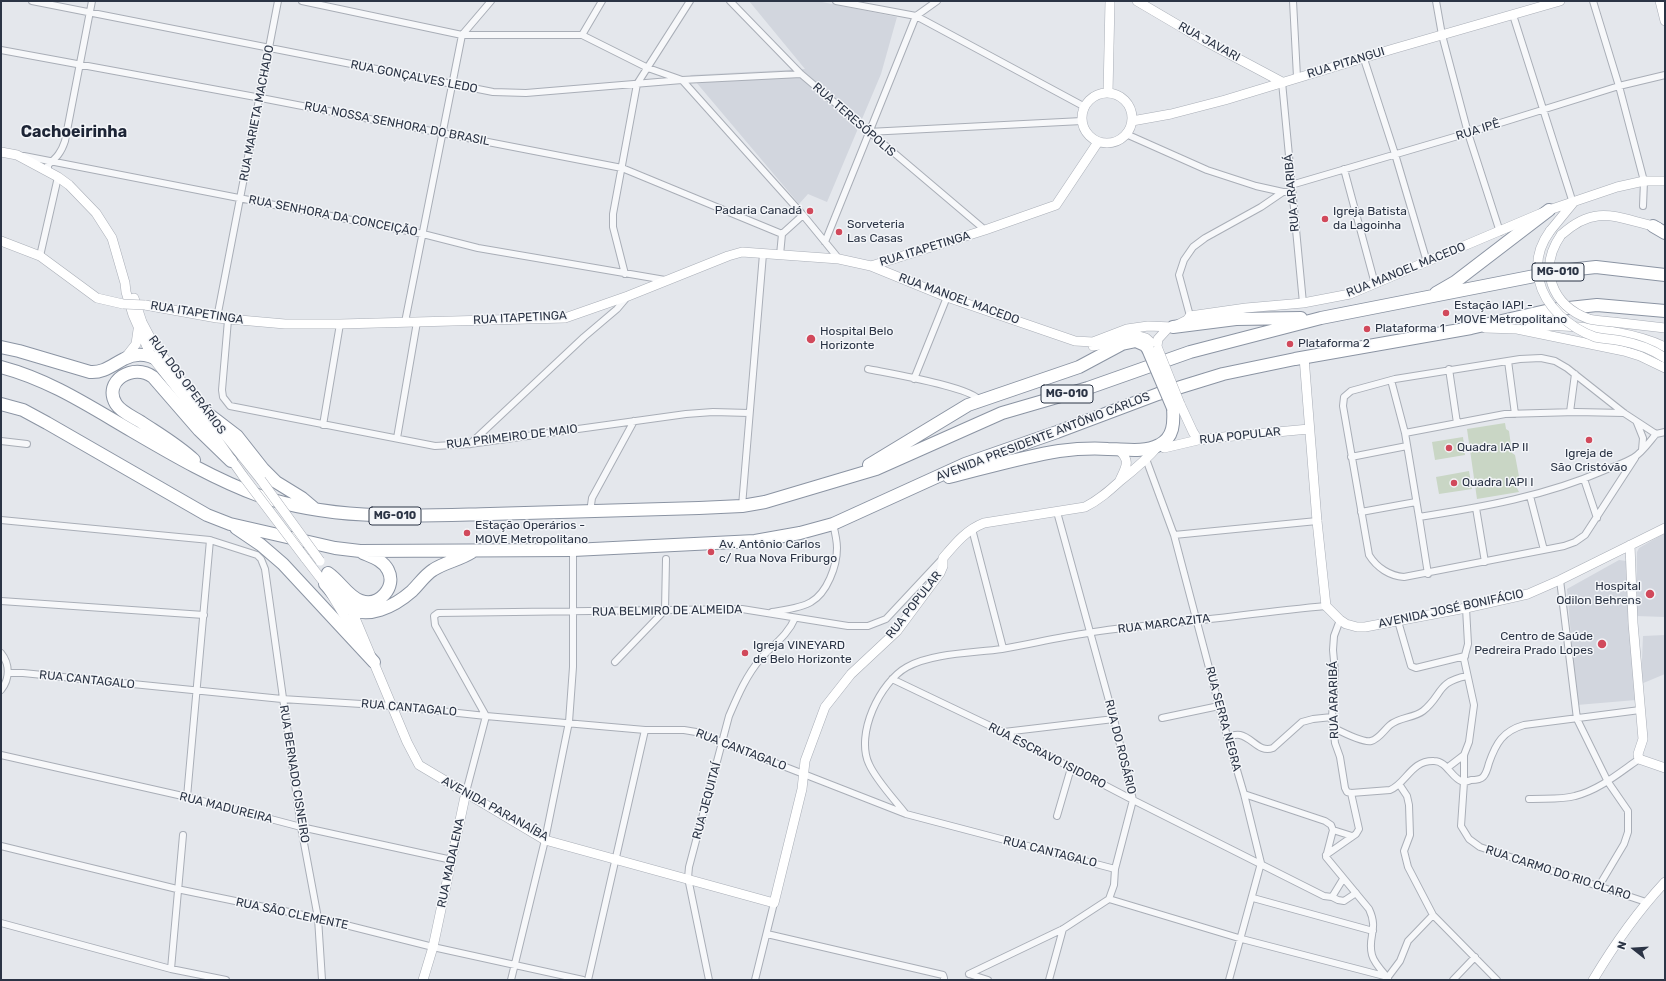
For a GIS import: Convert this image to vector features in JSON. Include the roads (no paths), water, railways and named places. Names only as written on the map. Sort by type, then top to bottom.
[{"type":"highway","points":[[1426,298],[1455,282],[1549,210]]},
{"type":"highway","points":[[1653,226],[1665,233]]},
{"type":"highway","points":[[1648,272],[1665,266]]},
{"type":"highway","name":"MG-010","points":[[1,367],[20,372],[81,400],[132,432],[227,483],[261,496],[315,510],[387,516],[590,512],[742,506],[765,502],[876,469],[1002,413],[1088,388],[1190,352],[1321,318],[1560,271],[1596,267],[1665,275]]},
{"type":"highway","name":"AVENIDA PRESIDENTE ANTÔNIO CARLOS","points":[[1,404],[23,410],[185,504],[230,524],[335,548],[360,551],[572,550],[755,541],[800,533],[833,524],[965,464],[1057,432],[1158,394],[1223,374],[1304,357],[1471,328],[1550,310],[1597,306],[1665,311]]},
{"type":"highway","points":[[1171,327],[1236,319],[1321,318]]},
{"type":"highway","points":[[845,478],[878,460],[968,405],[1079,368],[1122,344],[1136,341],[1155,348],[1176,406],[1171,433],[1157,451],[1146,449],[1083,449],[1059,451],[920,484]]},
{"type":"highway","points":[[1,347],[19,350],[90,372],[106,370],[125,358],[139,355],[151,356],[160,359],[172,369]]},
{"type":"highway","points":[[210,474],[181,448],[126,412],[116,403],[113,392],[116,383],[121,376],[132,371],[148,373],[199,430],[231,461]]},
{"type":"highway","points":[[207,414],[237,436],[263,469],[276,482],[302,498],[315,510]]},
{"type":"highway","points":[[230,524],[261,545],[283,564],[374,662]]},
{"type":"highway","points":[[326,579],[344,605],[353,610],[369,612],[381,610],[400,601],[432,570],[446,563],[465,557],[474,550]]},
{"type":"highway","points":[[326,579],[337,580],[352,595],[361,601],[371,602],[381,599],[389,587],[390,580],[388,570],[379,560],[360,551]]},
{"type":"street","name":"RUA GONÇALVES LEDO","points":[[32,1],[508,94],[526,94],[682,80],[801,74]]},
{"type":"street","points":[[48,172],[48,164],[62,151],[65,141],[92,1]]},
{"type":"street","name":"RUA MARIETA MACHADO","points":[[217,318],[278,1]]},
{"type":"street","points":[[302,1],[462,35],[582,35],[648,68],[682,80],[839,259]]},
{"type":"street","points":[[405,322],[462,35],[491,1]]},
{"type":"street","points":[[582,35],[602,1]]},
{"type":"street","points":[[625,274],[613,228],[613,214],[638,84],[690,1]]},
{"type":"street","name":"RUA TERESÓPOLIS","points":[[730,1],[801,74],[985,230]]},
{"type":"street","points":[[836,1],[916,16],[1085,107]]},
{"type":"street","points":[[825,242],[916,16],[937,1]]},
{"type":"street","points":[[1108,93],[1110,1]]},
{"type":"street","name":"RUA JAVARI","points":[[1137,1],[1205,41],[1282,82]]},
{"type":"street","points":[[1293,1],[1297,78]]},
{"type":"street","points":[[1436,1],[1442,35],[1468,133],[1500,232]]},
{"type":"street","name":"RUA PITANGUI","points":[[1132,121],[1171,114],[1558,1]]},
{"type":"street","points":[[1593,1],[1619,86],[1644,181],[1643,206]]},
{"type":"street","points":[[1660,1],[1665,21]]},
{"type":"street","points":[[1513,15],[1573,203],[1550,231],[1541,245],[1537,266],[1542,288],[1554,309],[1571,324],[1588,334],[1642,346],[1651,349],[1665,358]]},
{"type":"street","name":"RUA NOSSA SENHORA DO BRASIL","points":[[1,50],[622,168],[782,234]]},
{"type":"street","points":[[1364,58],[1395,154],[1427,262]]},
{"type":"street","name":"RUA IPÊ","points":[[1291,185],[1468,133],[1619,86],[1665,75]]},
{"type":"street","name":"RUA ARARIBÁ","points":[[1282,82],[1291,192],[1303,304]]},
{"type":"street","points":[[1108,93],[1117,96],[1125,102],[1131,110],[1132,121],[1126,134],[1121,139],[1106,143],[1098,142],[1088,134],[1082,121],[1085,107],[1090,100],[1098,95],[1108,93]]},
{"type":"street","points":[[868,132],[1082,121]]},
{"type":"street","points":[[1126,134],[1206,170],[1256,186],[1283,192],[1291,192]]},
{"type":"street","name":"RUA ITAPETINGA","points":[[1,241],[40,256],[97,298],[123,304],[145,305],[228,320],[285,324],[340,324],[565,318],[586,312],[665,280],[742,252],[839,259],[870,266],[985,230],[1056,205],[1098,142]]},
{"type":"street","name":"RUA SENHORA DA CONCEIÇÃO","points":[[1,152],[423,234],[478,248],[665,280]]},
{"type":"street","name":"RUA DOS OPERÁRIOS","points":[[17,155],[58,177],[69,185],[96,213],[112,238],[138,330],[151,356],[219,442],[231,461],[305,558]]},
{"type":"street","points":[[1344,169],[1375,284]]},
{"type":"street","points":[[40,256],[58,177]]},
{"type":"street","name":"RUA MANOEL MACEDO","points":[[870,266],[947,297],[1075,341],[1093,342],[1127,329],[1148,326],[1171,327],[1187,320],[1190,316],[1246,308],[1303,304],[1350,294],[1500,232],[1549,210],[1617,187],[1644,181],[1665,181]]},
{"type":"street","points":[[1190,316],[1179,275],[1184,260],[1193,247],[1205,238],[1261,207],[1283,192]]},
{"type":"street","points":[[780,255],[782,234],[802,215]]},
{"type":"street","points":[[1665,229],[1624,218],[1603,215],[1591,217],[1570,227],[1561,235],[1551,253],[1549,270],[1550,279],[1555,291],[1569,309],[1590,319],[1665,328]]},
{"type":"street","points":[[742,506],[763,254]]},
{"type":"street","name":"RUA DOS OPERÁRIOS","points":[[125,282],[132,294],[147,332],[172,369],[261,480],[320,561]]},
{"type":"street","points":[[470,444],[584,337],[617,309],[628,296]]},
{"type":"street","points":[[914,379],[947,297]]},
{"type":"street","name":"RUA PRIMEIRO DE MAIO","points":[[228,320],[222,390],[223,397],[230,406],[435,446],[470,444],[686,414],[713,412],[749,414]]},
{"type":"street","points":[[397,438],[417,322]]},
{"type":"street","points":[[323,425],[340,324]]},
{"type":"street","points":[[1471,328],[1517,329],[1562,326],[1592,329],[1639,337],[1665,347]]},
{"type":"street","points":[[1155,348],[1158,339],[1171,327]]},
{"type":"street","points":[[1517,329],[1632,353],[1665,368]]},
{"type":"street","points":[[125,358],[136,344],[138,330]]},
{"type":"street","name":"RUA MANOEL MACEDO","points":[[1049,332],[1077,344],[1094,346],[1112,343],[1131,336],[1146,338],[1155,348]]},
{"type":"street","points":[[1304,357],[1317,522],[1326,606]]},
{"type":"street","points":[[1656,434],[1624,414],[1575,374],[1555,361],[1541,358],[1508,360],[1391,380],[1351,391],[1344,397],[1342,406],[1369,555],[1373,562],[1393,576],[1404,577],[1428,574],[1544,550],[1575,542],[1585,535],[1635,458],[1656,434],[1665,432]]},
{"type":"street","points":[[1508,360],[1515,414]]},
{"type":"street","points":[[868,369],[958,389],[974,394],[980,401]]},
{"type":"street","points":[[1449,369],[1458,423]]},
{"type":"street","points":[[1570,412],[1575,374]]},
{"type":"street","points":[[1391,380],[1407,446],[1428,574]]},
{"type":"street","points":[[1176,406],[1198,440]]},
{"type":"street","points":[[1404,433],[1515,414],[1570,412],[1624,414]]},
{"type":"street","points":[[590,512],[592,498],[634,421]]},
{"type":"street","points":[[1635,421],[1642,432],[1642,450]]},
{"type":"street","name":"RUA POPULAR","points":[[803,775],[805,761],[825,707],[851,674],[897,631],[940,573],[943,566],[943,558],[960,538],[972,529],[984,523],[1085,507],[1095,502],[1157,451],[1198,440],[1309,429]]},
{"type":"street","points":[[1,441],[27,444]]},
{"type":"street","points":[[1352,457],[1407,446]]},
{"type":"street","name":"RUA POPULAR","points":[[1119,450],[1125,456],[1127,462],[1119,482]]},
{"type":"street","name":"RUA SERRA NEGRA","points":[[1157,451],[1174,535],[1227,736],[1244,794],[1261,864],[1242,939],[1229,980]]},
{"type":"street","points":[[1419,517],[1476,508],[1530,496],[1584,479],[1635,458]]},
{"type":"street","points":[[1584,479],[1597,518]]},
{"type":"street","points":[[1530,496],[1544,550]]},
{"type":"street","points":[[1361,512],[1416,502]]},
{"type":"street","points":[[1476,508],[1484,562]]},
{"type":"street","name":"RUA DO ROSÁRIO","points":[[1057,512],[1089,633],[1114,719],[1133,800],[1115,869],[1114,884],[1109,899]]},
{"type":"street","points":[[1,520],[210,540],[187,797]]},
{"type":"street","points":[[1174,535],[1317,522]]},
{"type":"street","points":[[771,613],[810,603],[819,596],[826,585],[835,562],[837,550],[833,524]]},
{"type":"street","name":"AVENIDA JOSÉ BONIFÁCIO","points":[[1326,606],[1340,620],[1357,627],[1466,608],[1528,594],[1560,580],[1665,528]]},
{"type":"street","points":[[972,529],[1003,648]]},
{"type":"street","name":"RUA BERNADO CISNEIRO","points":[[210,540],[256,556],[261,559],[265,569],[282,699],[318,918],[322,980]]},
{"type":"street","points":[[1630,545],[1643,739],[1638,754],[1639,759]]},
{"type":"street","points":[[511,980],[545,840],[569,722],[573,667],[572,550]]},
{"type":"street","name":"AVENIDA PARANAÍBA","points":[[305,558],[326,579]]},
{"type":"street","name":"RUA BELMIRO DE ALMEIDA","points":[[486,716],[435,625],[434,616],[438,614],[742,609],[848,626],[868,626],[886,619],[943,558]]},
{"type":"street","points":[[615,662],[665,610],[666,559]]},
{"type":"street","name":"AVENIDA PARANAÍBA","points":[[320,561],[326,579],[350,626],[374,662]]},
{"type":"street","points":[[1560,580],[1577,719],[1608,782],[1628,811],[1628,832],[1624,844],[1599,886]]},
{"type":"street","points":[[1,601],[204,615]]},
{"type":"street","name":"RUA MARCAZITA","points":[[906,814],[888,793],[869,764],[865,748],[866,734],[871,714],[882,692],[892,679],[906,667],[923,660],[1089,633],[1288,609],[1326,606]]},
{"type":"street","name":"RUA CARMO DO RIO CLARO","points":[[1466,608],[1468,644],[1464,656],[1474,705],[1469,742],[1464,755],[1461,826],[1464,833],[1480,847],[1646,902]]},
{"type":"street","name":"AVENIDA PARANAÍBA","points":[[353,610],[407,742],[419,765],[545,840],[774,902]]},
{"type":"street","points":[[365,639],[364,624],[369,612]]},
{"type":"street","name":"RUA JEQUITAÍ","points":[[709,980],[688,878],[689,867],[729,716],[739,692],[748,675],[786,633],[796,618]]},
{"type":"street","name":"RUA ARARIBÁ","points":[[1340,620],[1334,636],[1332,717],[1334,743],[1340,757],[1345,788],[1347,792],[1351,793],[1358,819],[1359,829],[1352,836]]},
{"type":"street","points":[[1398,621],[1410,666],[1416,668],[1464,656]]},
{"type":"street","points":[[1,653],[7,664],[8,673],[1,690]]},
{"type":"street","name":"RUA CANTAGALO","points":[[8,673],[23,673],[282,699],[393,706],[645,730],[684,730],[696,732],[906,814],[1115,869]]},
{"type":"street","points":[[1334,728],[1366,741],[1372,741],[1397,720],[1418,714],[1424,710],[1442,687],[1453,680],[1467,676]]},
{"type":"street","name":"RUA ESCRAVO ISIDORO","points":[[892,679],[1003,732],[1133,800],[1324,896],[1344,901],[1356,893]]},
{"type":"street","points":[[1162,718],[1219,706]]},
{"type":"street","points":[[1351,793],[1390,790],[1399,784],[1408,773],[1427,761],[1435,760],[1441,762],[1458,779],[1464,782],[1483,777],[1495,749],[1509,731],[1524,725],[1640,710]]},
{"type":"street","name":"RUA MADALENA","points":[[423,980],[433,947],[466,792],[486,716]]},
{"type":"street","points":[[1227,736],[1240,735],[1262,749],[1268,750],[1273,748],[1302,722],[1313,718],[1332,717]]},
{"type":"street","points":[[1003,732],[1114,719]]},
{"type":"street","points":[[588,980],[645,730]]},
{"type":"street","name":"RUA MADUREIRA","points":[[1,755],[187,797],[302,827],[452,860]]},
{"type":"street","points":[[1447,768],[1464,755]]},
{"type":"street","points":[[1639,759],[1665,768]]},
{"type":"street","points":[[1529,799],[1574,797],[1608,782],[1639,759]]},
{"type":"street","points":[[1057,816],[1071,768]]},
{"type":"street","points":[[755,980],[802,789],[803,775]]},
{"type":"street","points":[[1399,784],[1408,796],[1410,814],[1410,835],[1404,851],[1405,860],[1433,915],[1497,980]]},
{"type":"street","points":[[1244,794],[1325,820],[1331,825],[1333,830],[1326,855],[1327,859],[1369,909],[1373,917],[1374,925],[1371,948],[1372,955],[1375,962],[1389,979]]},
{"type":"street","points":[[1333,830],[1352,836]]},
{"type":"street","points":[[171,969],[183,835]]},
{"type":"street","points":[[1326,855],[1352,836]]},
{"type":"street","name":"RUA SÃO CLEMENTE","points":[[1,846],[177,889],[318,918],[433,947],[583,980]]},
{"type":"street","points":[[1332,897],[1343,878]]},
{"type":"street","points":[[1592,980],[1620,936],[1646,902],[1665,882]]},
{"type":"street","points":[[1253,898],[1373,931]]},
{"type":"street","points":[[988,980],[969,974],[1063,929],[1109,899],[1242,939],[1389,979]]},
{"type":"street","points":[[1389,979],[1400,961],[1408,941],[1433,915]]},
{"type":"street","points":[[1,923],[171,969],[226,980]]},
{"type":"street","points":[[1049,980],[1063,929]]},
{"type":"street","points":[[767,934],[943,975],[944,979]]},
{"type":"street","points":[[1453,980],[1475,957]]},
{"type":"place","name":"Padaria Canadá","points":[[810,211]]},
{"type":"place","name":"Igreja Batista da Lagoinha","points":[[1325,219]]},
{"type":"place","name":"Sorveteria Las Casas","points":[[839,232]]},
{"type":"place","name":"Estação IAPI - MOVE Metropolitano","points":[[1446,313]]},
{"type":"place","name":"Plataforma 1","points":[[1367,329]]},
{"type":"place","name":"Hospital Belo Horizonte","points":[[811,339]]},
{"type":"place","name":"Plataforma 2","points":[[1290,344]]},
{"type":"place","name":"Igreja de São Cristóvão","points":[[1589,440]]},
{"type":"place","name":"Quadra IAP II","points":[[1449,448]]},
{"type":"place","name":"Quadra IAPI I","points":[[1454,483]]},
{"type":"place","name":"Estação Operários - MOVE Metropolitano","points":[[467,533]]},
{"type":"place","name":"Av. Antônio Carlos c/ Rua Nova Friburgo","points":[[711,552]]},
{"type":"place","name":"Hospital Odilon Behrens","points":[[1650,594]]},
{"type":"place","name":"Centro de Saúde Pedreira Prado Lopes","points":[[1602,644]]},
{"type":"place","name":"Igreja VINEYARD de Belo Horizonte","points":[[745,653]]},
{"type":"district","name":"Cachoeirinha","points":[[74,132]]}]
